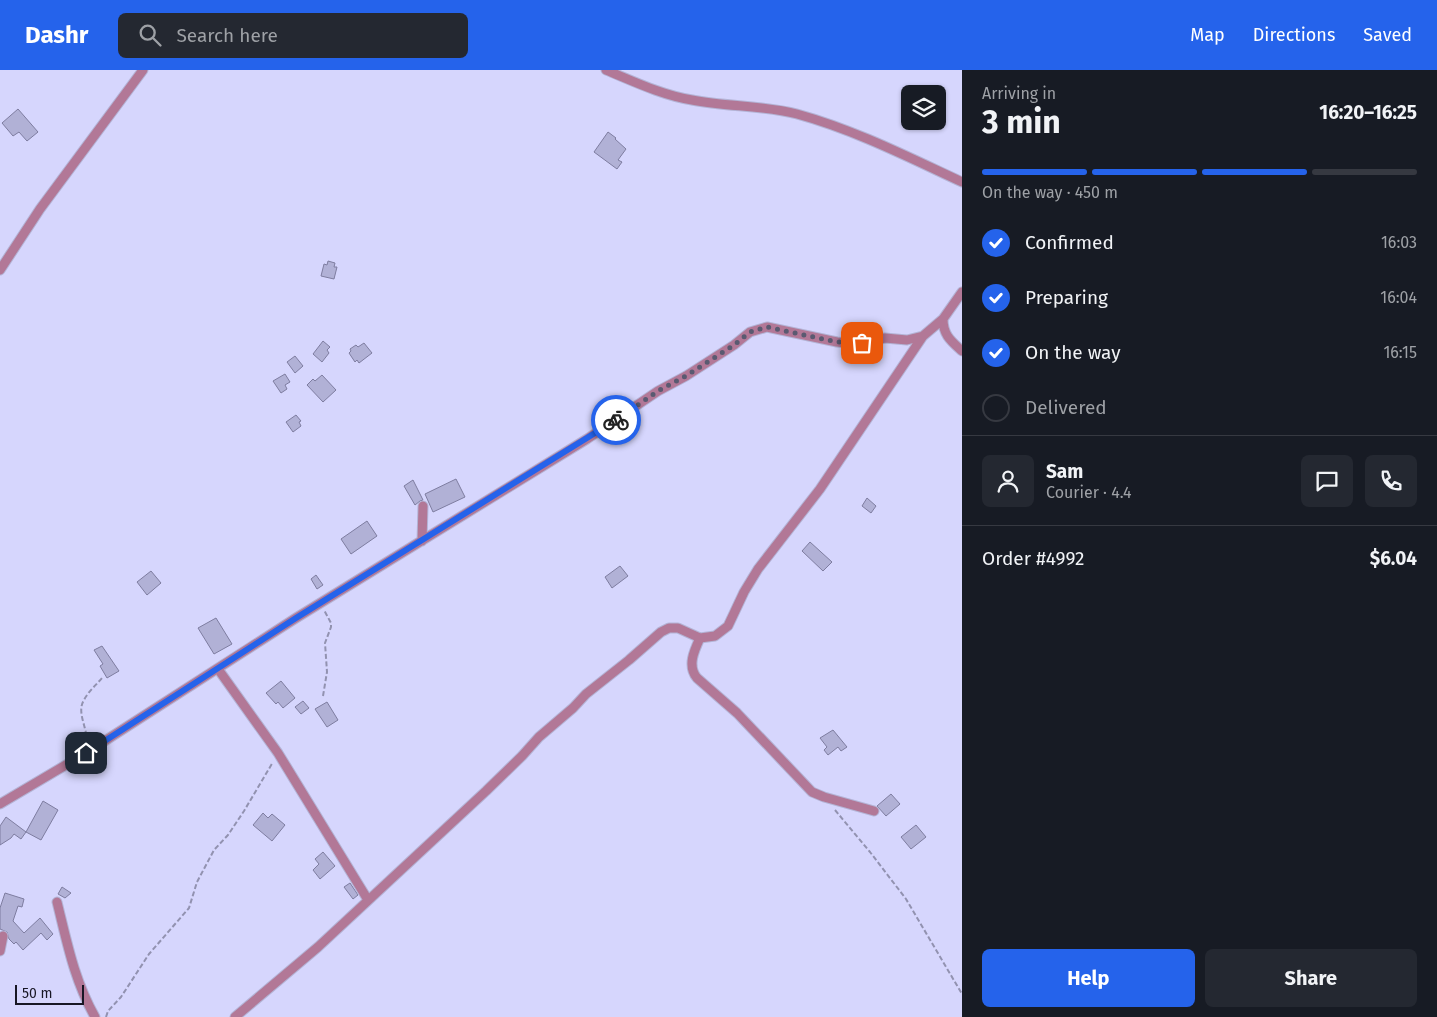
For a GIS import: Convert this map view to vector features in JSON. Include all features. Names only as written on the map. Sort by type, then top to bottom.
[{"type":"street","points":[[0,270],[40,209],[143,70]]},
{"type":"street","points":[[606,70],[668,95],[703,102],[758,107],[796,114],[831,125],[874,142],[962,182]]},
{"type":"street","points":[[236,1017],[296,966],[368,900],[486,791],[539,737],[573,708],[586,694],[661,632],[669,628],[678,628],[700,638],[715,636],[728,626],[744,592],[758,569],[820,488],[922,336],[943,319],[962,292]]},
{"type":"street","points":[[943,319],[945,335],[962,351]]},
{"type":"street","points":[[0,804],[86,753],[320,603],[588,439],[658,391],[686,376],[734,345],[750,332],[767,327],[837,342],[856,344],[885,338],[907,340],[922,336]]},
{"type":"street","points":[[422,541],[423,506]]},
{"type":"street","points":[[700,638],[694,650],[691,667],[693,673],[738,712],[812,792],[874,811]]},
{"type":"street","points":[[218,669],[278,753],[368,900]]},
{"type":"street","points":[[57,902],[70,950],[70,961],[80,989],[95,1017]]},
{"type":"street","points":[[0,951],[2,936]]},
{"type":"path","points":[[320,603],[331,624],[325,643],[327,672],[323,696]]},
{"type":"path","points":[[86,753],[88,736],[81,706],[102,678]]},
{"type":"path","points":[[106,1017],[108,1011],[121,997],[149,954],[189,908],[197,882],[214,850],[228,835],[278,753]]},
{"type":"path","points":[[824,797],[906,899],[962,994]]},
{"type":"building","points":[[18,109],[38,132],[27,141],[19,132],[13,136],[2,123]]},
{"type":"building","points":[[608,132],[626,149],[618,160],[622,162],[617,169],[594,152]]},
{"type":"building","points":[[328,261],[335,263],[334,267],[337,267],[334,279],[321,276],[324,264],[327,265]]},
{"type":"building","points":[[323,341],[330,347],[327,350],[329,353],[322,362],[313,354]]},
{"type":"building","points":[[364,343],[372,353],[359,363],[357,360],[355,362],[349,353],[350,349]]},
{"type":"building","points":[[295,356],[303,366],[295,373],[287,362]]},
{"type":"building","points":[[285,374],[290,382],[285,385],[287,389],[281,393],[273,381]]},
{"type":"building","points":[[322,375],[336,390],[323,402],[307,385],[313,379],[315,381]]},
{"type":"building","points":[[296,415],[301,421],[299,422],[301,426],[293,432],[286,422]]},
{"type":"building","points":[[456,479],[465,497],[433,512],[425,494]]},
{"type":"building","points":[[413,480],[423,500],[415,505],[404,486]]},
{"type":"building","points":[[867,498],[876,506],[871,513],[862,506]]},
{"type":"building","points":[[367,521],[377,536],[351,554],[341,539]]},
{"type":"building","points":[[810,542],[832,562],[823,571],[802,551]]},
{"type":"building","points":[[620,566],[628,576],[612,588],[605,577]]},
{"type":"building","points":[[151,571],[161,583],[147,595],[137,582]]},
{"type":"building","points":[[316,575],[323,585],[317,589],[311,579]]},
{"type":"building","points":[[216,618],[232,644],[214,654],[198,628]]},
{"type":"building","points":[[102,646],[119,671],[107,678],[100,666],[103,664],[94,650]]},
{"type":"building","points":[[281,681],[295,698],[283,708],[278,702],[276,704],[266,693]]},
{"type":"building","points":[[303,701],[309,708],[301,714],[295,707]]},
{"type":"building","points":[[327,702],[338,720],[327,727],[315,709]]},
{"type":"building","points":[[833,730],[847,747],[841,751],[838,747],[828,755],[824,750],[827,747],[820,738]]},
{"type":"building","points":[[891,794],[900,804],[886,816],[877,806]]},
{"type":"building","points":[[43,801],[58,810],[41,840],[26,832]]},
{"type":"building","points":[[263,813],[268,818],[272,814],[285,825],[272,841],[253,825]]},
{"type":"building","points":[[6,817],[26,832],[21,839],[14,834],[0,845],[0,826]]},
{"type":"building","points":[[916,825],[926,837],[911,849],[901,837]]},
{"type":"building","points":[[323,852],[335,866],[320,879],[313,870],[319,864],[315,859]]},
{"type":"building","points":[[350,883],[358,895],[353,899],[344,887]]},
{"type":"building","points":[[62,887],[71,893],[65,898],[58,894]]},
{"type":"building","points":[[5,893],[24,899],[22,907],[18,906],[13,921],[24,933],[40,918],[53,934],[47,940],[41,933],[23,950],[16,942],[14,944],[9,939],[7,932],[0,929],[0,908]]},
{"type":"way so far","points":[[616,420],[658,391],[686,376],[734,345],[750,332],[758,329],[767,327],[837,342],[862,343]]},
{"type":"route","points":[[86,753],[296,618],[616,420]]}]
